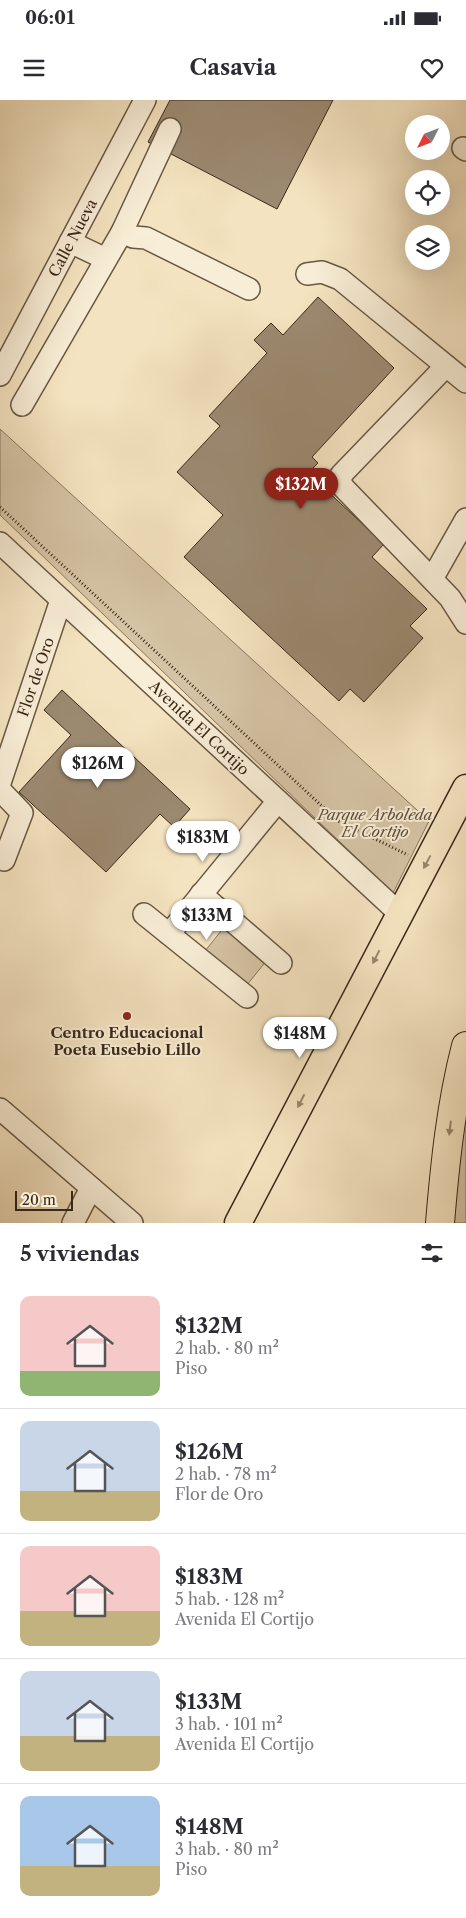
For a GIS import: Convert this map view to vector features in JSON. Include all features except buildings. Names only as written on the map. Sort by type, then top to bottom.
[{"type":"highway","points":[[440,1223],[451,1118],[466,1046]]},
{"type":"main road","points":[[238,1223],[466,788]]},
{"type":"street","name":"Calle Nueva","points":[[0,375],[145,100]]},
{"type":"street","points":[[22,405],[122,232],[170,129]]},
{"type":"street","points":[[122,232],[133,237],[146,238],[249,289]]},
{"type":"street","points":[[70,242],[106,259]]},
{"type":"street","points":[[308,274],[322,272],[340,279],[466,382]]},
{"type":"street","points":[[446,366],[341,475],[341,485],[450,598],[466,623]]},
{"type":"street","points":[[432,579],[466,519]]},
{"type":"street","name":"Avenida El Cortijo","points":[[0,543],[399,913]]},
{"type":"street","name":"Flor de Oro","points":[[0,783],[62,600]]},
{"type":"street","points":[[0,790],[22,813],[4,860]]},
{"type":"street","points":[[169,934],[278,801]]},
{"type":"street","points":[[201,894],[282,963]]},
{"type":"street","points":[[144,914],[247,997]]},
{"type":"street","points":[[0,1109],[132,1223]]},
{"type":"street","points":[[73,1223],[91,1188]]},
{"type":"path","points":[[0,507],[338,821],[413,857],[425,866]]},
{"type":"green space","name":"Parque Arboleda El Cortijo","points":[[0,429],[429,821],[393,893],[0,515]]},
{"type":"green space","points":[[225,926],[267,960],[247,985],[205,951]]},
{"type":"green space","points":[[466,1102],[466,1223],[452,1223]]},
{"type":"place","name":"Centro Educacional Poeta Eusebio Lillo","points":[[127,1016]]}]
